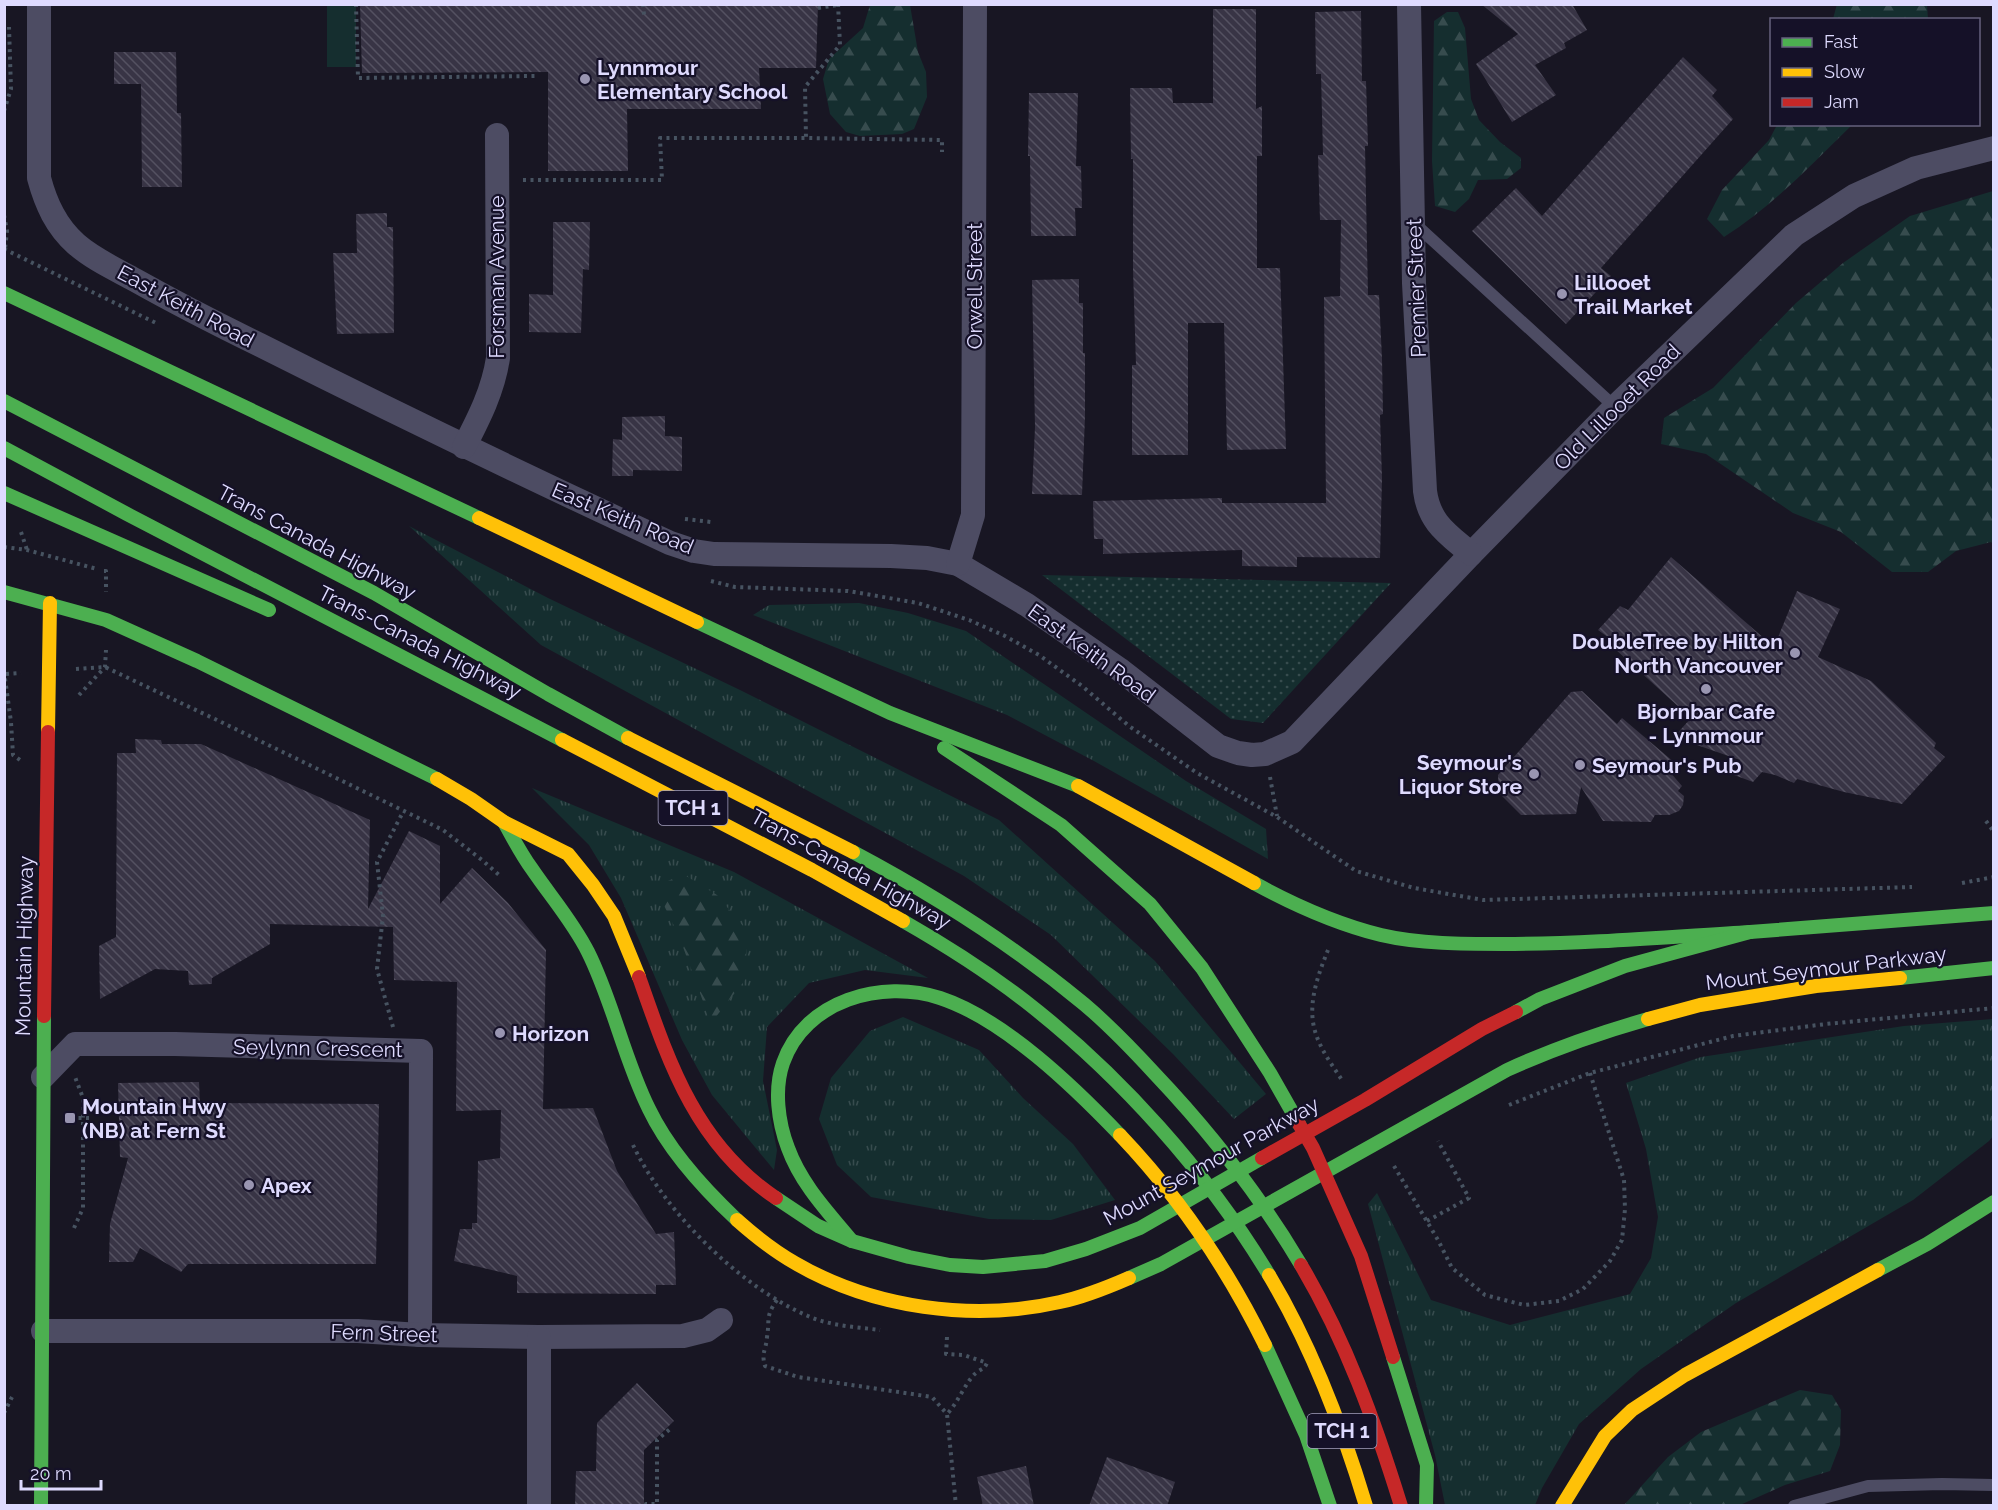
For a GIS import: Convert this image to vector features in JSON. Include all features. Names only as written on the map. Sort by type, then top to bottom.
[{"type":"main road","points":[[4,293],[890,712],[1074,784],[1279,897],[1330,918],[1382,935],[1452,944],[1545,944],[1750,932]]},
{"type":"main road","name":"Trans Canada Highway","points":[[4,401],[375,594],[606,727]]},
{"type":"main road","name":"Trans-Canada Highway","points":[[4,448],[883,908],[949,948],[1007,988],[1066,1035],[1119,1085],[1170,1140],[1217,1197],[1253,1249],[1281,1296],[1313,1359],[1339,1421],[1366,1506]]},
{"type":"main road","points":[[4,493],[279,614]]},
{"type":"main road","points":[[4,592],[106,620],[197,661],[436,779],[471,799],[504,822]]},
{"type":"main road","name":"Mountain Highway","points":[[41,1506],[43,1077],[50,603]]},
{"type":"main road","points":[[345,642],[530,722]]},
{"type":"main road","points":[[890,712],[1061,825],[1150,904],[1202,968],[1270,1073],[1313,1148],[1361,1256],[1427,1465],[1426,1506]]},
{"type":"main road","name":"Trans-Canada Highway","points":[[606,727],[829,839],[968,919],[1028,961],[1089,1009],[1143,1061],[1196,1117],[1244,1176],[1282,1231],[1320,1296],[1351,1360],[1384,1449],[1401,1506]]},
{"type":"main road","name":"Mount Seymour Parkway","points":[[504,822],[568,854],[609,909],[632,957],[660,1037],[679,1082],[700,1122],[727,1157],[762,1189],[790,1209],[818,1226],[852,1241],[909,1257],[983,1268],[1045,1261],[1086,1250],[1140,1228],[1365,1100],[1482,1029],[1540,999],[1625,966],[1750,932],[1994,913]]},
{"type":"main road","name":"Mount Seymour Parkway","points":[[504,822],[532,869],[574,924],[589,952],[632,1069],[652,1115],[677,1155],[751,1233],[797,1264],[837,1283],[877,1296],[918,1305],[986,1311],[1018,1309],[1060,1302],[1109,1286],[1161,1264],[1507,1070],[1598,1033],[1712,1003],[1816,986],[1994,968]]},
{"type":"main road","points":[[852,1241],[811,1192],[792,1160],[783,1132],[779,1105],[778,1092],[783,1063],[804,1029],[825,1011],[846,998],[871,991],[901,990],[929,995],[960,1006],[988,1023],[1043,1063],[1094,1108],[1140,1156],[1176,1199],[1223,1266],[1272,1356],[1309,1444],[1330,1506]]},
{"type":"main road","points":[[1562,1506],[1605,1436],[1632,1410],[1685,1375],[1928,1244],[1994,1202]]},
{"type":"street","name":"East Keith Road","points":[[39,4],[39,178],[44,198],[63,231],[95,258],[191,311],[464,447],[670,543],[694,551],[714,554],[891,556],[927,558],[958,564],[1027,605],[1119,669],[1218,746],[1252,755],[1265,754],[1292,742]]},
{"type":"street","name":"Orwell Street","points":[[958,564],[973,515],[975,4]]},
{"type":"street","name":"Premier Street","points":[[1410,4],[1414,283],[1426,504],[1432,518],[1441,529],[1471,554]]},
{"type":"street","name":"Forsman Avenue","points":[[464,447],[484,408],[498,358],[497,135]]},
{"type":"street","name":"Old Lillooet Road","points":[[1292,742],[1471,554],[1616,407],[1794,234],[1854,196],[1916,168],[1994,148]]},
{"type":"street","points":[[43,1077],[75,1044],[44,1010]]},
{"type":"street","name":"Seylynn Crescent","points":[[75,1044],[175,1044],[421,1051],[420,1335]]},
{"type":"street","name":"Fern Street","points":[[43,1331],[358,1331],[420,1335],[539,1337],[683,1336],[707,1330],[721,1320]]},
{"type":"street","points":[[539,1337],[539,1506]]},
{"type":"lane","points":[[1414,224],[1616,407]]},
{"type":"lane","points":[[1794,1506],[1868,1486],[1994,1485]]},
{"type":"lane","points":[[1835,1506],[1849,1491]]},
{"type":"path","points":[[356,4],[358,78],[535,76]]},
{"type":"path","points":[[643,4],[644,15]]},
{"type":"path","points":[[806,138],[805,87],[840,45],[838,5],[818,8]]},
{"type":"path","points":[[4,29],[9,27],[11,89],[4,111]]},
{"type":"path","points":[[515,180],[662,180],[660,138],[942,140],[942,152]]},
{"type":"path","points":[[4,215],[5,249],[159,324]]},
{"type":"path","points":[[678,518],[696,522],[711,522]]},
{"type":"path","points":[[4,547],[27,550],[106,571]]},
{"type":"path","points":[[702,578],[735,587],[848,591],[918,603],[969,620],[1039,655],[1082,686],[1129,726],[1197,773],[1277,817],[1356,871],[1414,888],[1483,900],[1914,887]]},
{"type":"path","points":[[105,668],[443,830],[506,882]]},
{"type":"path","points":[[4,671],[13,756]]},
{"type":"path","points":[[4,725],[11,722]]},
{"type":"path","points":[[1265,754],[1277,817]]},
{"type":"path","points":[[394,1051],[394,1030],[377,969],[383,916],[377,862],[403,812]]},
{"type":"path","points":[[1986,821],[1994,832]]},
{"type":"path","points":[[1960,884],[1994,877]]},
{"type":"path","points":[[1328,950],[1315,982],[1314,1030],[1346,1088]]},
{"type":"path","points":[[1505,1107],[1590,1073],[1733,1036],[1826,1024],[1994,1008]]},
{"type":"path","points":[[1390,1160],[1452,1268],[1485,1295],[1524,1305],[1558,1301],[1583,1289],[1610,1261],[1622,1240],[1625,1209],[1623,1180],[1590,1073]]},
{"type":"path","points":[[1427,1221],[1469,1198],[1436,1138],[1446,1134]]},
{"type":"path","points":[[632,1142],[641,1162],[687,1223],[740,1274]]},
{"type":"path","points":[[777,1300],[767,1318],[767,1337],[761,1353],[765,1366],[798,1377],[932,1397],[947,1414],[956,1506]]},
{"type":"path","points":[[947,1336],[946,1354],[964,1355],[987,1363],[984,1369],[976,1373],[947,1414]]},
{"type":"path","points":[[646,1506],[646,1504],[657,1505],[657,1440],[670,1429]]},
{"type":"green space","points":[[1837,4],[1927,5],[1928,18],[1833,18]]},
{"type":"green space","points":[[327,5],[356,5],[356,67],[327,67]]},
{"type":"green space","points":[[870,5],[910,5],[918,52],[926,72],[927,97],[914,129],[902,134],[860,136],[846,132],[830,114],[823,79],[829,59],[863,28]]},
{"type":"green space","points":[[1447,12],[1458,12],[1465,28],[1471,99],[1479,120],[1500,142],[1521,158],[1521,168],[1507,179],[1478,180],[1469,199],[1455,212],[1435,206],[1432,161],[1434,21]]},
{"type":"green space","points":[[1776,126],[1851,126],[1775,199],[1724,237],[1707,219],[1722,190],[1769,140]]},
{"type":"green space","points":[[1993,191],[1993,544],[1991,542],[1956,551],[1928,572],[1892,572],[1841,532],[1793,513],[1706,454],[1661,444],[1664,418],[1713,388],[1796,303],[1843,263],[1910,216]]},
{"type":"green space","points":[[409,526],[548,598],[740,690],[999,820],[1155,961],[1266,1094],[1234,1119],[1173,1054],[1051,935],[964,876],[541,645]]},
{"type":"green space","points":[[1042,575],[1391,583],[1263,723],[1231,719]]},
{"type":"green space","points":[[859,603],[908,613],[966,631],[1186,781],[1266,829],[1268,859],[1007,715],[753,615],[769,605]]},
{"type":"green space","points":[[532,788],[734,872],[928,978],[865,970],[809,983],[767,1027],[763,1081],[777,1150],[774,1170],[712,1095],[682,1040],[621,898],[589,845]]},
{"type":"green space","points":[[683,874],[717,895],[747,931],[745,980],[711,1023],[679,936],[655,887]]},
{"type":"green space","points":[[903,1017],[979,1050],[1023,1098],[1073,1144],[1115,1200],[1051,1220],[989,1219],[871,1197],[837,1165],[819,1119],[831,1078],[870,1031]]},
{"type":"green space","points":[[1993,1019],[1994,1135],[1989,1141],[1913,1200],[1736,1303],[1641,1369],[1579,1424],[1542,1488],[1535,1505],[1445,1505],[1435,1455],[1368,1204],[1377,1193],[1431,1300],[1510,1325],[1630,1294],[1651,1258],[1658,1217],[1646,1149],[1626,1083],[1701,1057],[1904,1026]]},
{"type":"green space","points":[[1800,1390],[1832,1395],[1841,1410],[1840,1445],[1830,1471],[1785,1485],[1740,1505],[1624,1505],[1668,1457],[1701,1432]]},
{"type":"building","name":"Lynnmour Elementary School","points":[[360,4],[818,4],[816,68],[759,68],[761,109],[627,109],[628,171],[548,171],[548,72],[362,73]]},
{"type":"building","points":[[1481,4],[1572,4],[1587,30],[1564,43],[1566,48],[1535,65],[1556,95],[1512,122],[1476,64],[1518,34]]},
{"type":"building","points":[[1213,9],[1256,9],[1256,109],[1262,106],[1262,156],[1257,156],[1257,268],[1280,268],[1286,449],[1227,450],[1224,323],[1188,323],[1188,455],[1132,455],[1132,365],[1136,365],[1130,88],[1172,88],[1173,103],[1213,103]]},
{"type":"building","points":[[1361,11],[1362,81],[1366,81],[1368,146],[1365,146],[1368,295],[1379,295],[1382,359],[1380,558],[1297,557],[1297,567],[1242,566],[1242,550],[1103,554],[1103,539],[1094,539],[1093,501],[1222,498],[1222,503],[1326,503],[1324,297],[1340,296],[1341,220],[1320,220],[1318,155],[1323,155],[1321,74],[1316,74],[1315,12]]},
{"type":"building","points":[[114,52],[176,52],[177,113],[181,113],[182,187],[142,187],[141,84],[114,84]]},
{"type":"building","points":[[1683,57],[1717,90],[1712,96],[1733,119],[1601,268],[1611,276],[1566,324],[1472,231],[1516,188],[1542,216]]},
{"type":"building","points":[[1029,93],[1078,93],[1076,166],[1081,166],[1082,208],[1075,208],[1076,236],[1031,236],[1030,156],[1028,156]]},
{"type":"building","points":[[387,213],[387,227],[393,227],[394,333],[337,334],[333,253],[357,253],[356,214]]},
{"type":"building","points":[[553,222],[590,222],[589,270],[583,269],[581,333],[529,332],[529,294],[553,295]]},
{"type":"building","points":[[1079,279],[1079,303],[1083,303],[1083,353],[1085,353],[1082,495],[1032,494],[1035,427],[1032,280]]},
{"type":"building","points":[[665,416],[665,436],[682,437],[682,471],[633,470],[633,476],[612,476],[613,439],[622,440],[622,417]]},
{"type":"building","points":[[1671,557],[1774,647],[1797,591],[1840,609],[1818,657],[1871,681],[1936,743],[1934,748],[1945,757],[1902,804],[1797,779],[1794,783],[1762,772],[1753,782],[1734,775],[1740,760],[1674,737],[1691,718],[1615,649],[1616,643],[1598,630],[1620,606],[1628,610]]},
{"type":"building","points":[[1582,691],[1617,724],[1622,718],[1675,763],[1669,771],[1682,786],[1678,791],[1684,796],[1683,805],[1679,811],[1669,815],[1655,815],[1651,822],[1603,821],[1581,787],[1576,814],[1521,815],[1499,793],[1498,775],[1571,692]]},
{"type":"building","points":[[135,739],[161,740],[162,744],[201,744],[370,820],[368,909],[409,831],[440,846],[440,904],[472,868],[508,903],[546,950],[543,1109],[593,1108],[617,1171],[656,1234],[674,1232],[676,1285],[656,1285],[656,1294],[517,1293],[517,1276],[454,1261],[460,1229],[472,1229],[472,1223],[477,1223],[478,1161],[500,1158],[501,1110],[456,1111],[457,982],[394,980],[393,927],[270,924],[270,944],[212,978],[212,984],[189,985],[188,971],[155,969],[100,999],[99,946],[116,937],[117,753],[136,753]]},
{"type":"building","name":"Apex","points":[[199,1082],[200,1103],[379,1104],[376,1264],[188,1264],[181,1272],[140,1248],[133,1262],[109,1262],[110,1224],[128,1158],[120,1157],[118,1083]]},
{"type":"building","points":[[637,1383],[674,1421],[644,1450],[644,1506],[575,1506],[576,1471],[596,1471],[597,1423]]},
{"type":"building","points":[[1107,1457],[1175,1482],[1167,1506],[1089,1506]]},
{"type":"building","points":[[1026,1466],[1034,1506],[983,1506],[977,1477]]},
{"type":"traffic: fast","points":[[4,293],[479,518]]},
{"type":"traffic: fast","points":[[4,401],[374,593],[628,738]]},
{"type":"traffic: fast","points":[[4,448],[562,740]]},
{"type":"traffic: fast","points":[[4,493],[269,610]]},
{"type":"traffic: fast","points":[[4,592],[106,620],[197,661],[437,779]]},
{"type":"traffic: fast","points":[[697,622],[890,713],[1078,786]]},
{"type":"traffic: fast","points":[[944,748],[1061,825],[1150,904],[1202,968],[1270,1073],[1299,1124]]},
{"type":"traffic: fast","points":[[504,822],[524,858],[569,920],[588,952],[605,991],[632,1070],[657,1125],[688,1168],[737,1220]]},
{"type":"traffic: fast","points":[[853,852],[943,904],[1002,942],[1103,1021],[1176,1096],[1215,1142],[1269,1214],[1301,1265]]},
{"type":"traffic: fast","points":[[1254,883],[1332,920],[1381,935],[1426,942],[1566,943],[1750,932]]},
{"type":"traffic: fast","points":[[1516,1012],[1540,999],[1625,966],[1750,932],[1994,913]]},
{"type":"traffic: fast","points":[[903,921],[965,959],[1025,1001],[1128,1093],[1190,1163],[1218,1199],[1269,1275]]},
{"type":"traffic: fast","points":[[1900,978],[1994,968]]},
{"type":"traffic: fast","points":[[852,1241],[800,1174],[788,1148],[778,1106],[780,1073],[794,1041],[809,1024],[827,1010],[848,1000],[894,991],[940,998],[964,1008],[989,1022],[1037,1056],[1120,1135]]},
{"type":"traffic: fast","points":[[41,1506],[44,1016]]},
{"type":"traffic: fast","points":[[1129,1278],[1161,1264],[1507,1070],[1576,1042],[1648,1019]]},
{"type":"traffic: fast","points":[[776,1198],[818,1226],[852,1241],[909,1257],[950,1265],[983,1267],[1045,1261],[1086,1249],[1140,1228],[1262,1158]]},
{"type":"traffic: fast","points":[[1878,1270],[1927,1244],[1994,1202]]},
{"type":"traffic: fast","points":[[1265,1345],[1306,1435],[1330,1506]]},
{"type":"traffic: fast","points":[[1393,1357],[1427,1465],[1426,1506]]},
{"type":"traffic: slow","points":[[479,518],[697,622]]},
{"type":"traffic: slow","points":[[48,732],[50,603]]},
{"type":"traffic: slow","points":[[628,738],[853,852]]},
{"type":"traffic: slow","points":[[562,740],[812,870],[903,921]]},
{"type":"traffic: slow","points":[[437,779],[504,822],[568,854],[614,916],[639,977]]},
{"type":"traffic: slow","points":[[1078,786],[1254,883]]},
{"type":"traffic: slow","points":[[1648,1019],[1700,1005],[1816,986],[1900,978]]},
{"type":"traffic: slow","points":[[1120,1135],[1162,1183],[1200,1234],[1235,1288],[1265,1345]]},
{"type":"traffic: slow","points":[[737,1220],[795,1263],[825,1278],[857,1291],[924,1307],[993,1311],[1027,1308],[1078,1298],[1129,1278]]},
{"type":"traffic: slow","points":[[1562,1506],[1605,1436],[1632,1410],[1685,1375],[1878,1270]]},
{"type":"traffic: slow","points":[[1269,1275],[1299,1330],[1325,1388],[1366,1506]]},
{"type":"traffic: jam","points":[[44,1016],[48,732]]},
{"type":"traffic: jam","points":[[639,977],[674,1071],[705,1127],[748,1177],[776,1198]]},
{"type":"traffic: jam","points":[[1262,1158],[1365,1100],[1482,1029],[1516,1012]]},
{"type":"traffic: jam","points":[[1299,1124],[1313,1148],[1361,1256],[1393,1357]]},
{"type":"traffic: jam","points":[[1301,1265],[1346,1353],[1381,1444],[1401,1506]]},
{"type":"place","name":"Lynnmour Elementary School","points":[[585,79]]},
{"type":"place","name":"Lillooet Trail Market","points":[[1562,294]]},
{"type":"place","name":"DoubleTree by Hilton North Vancouver","points":[[1795,653]]},
{"type":"place","name":"Bjornbar Cafe - Lynnmour","points":[[1706,689]]},
{"type":"place","name":"Seymour's Pub","points":[[1580,765]]},
{"type":"place","name":"Seymour's Liquor Store","points":[[1534,774]]},
{"type":"place","name":"Horizon","points":[[500,1033]]},
{"type":"place","name":"Mountain Hwy (NB) at Fern St","points":[[70,1118]]},
{"type":"place","name":"Apex","points":[[249,1185]]}]
